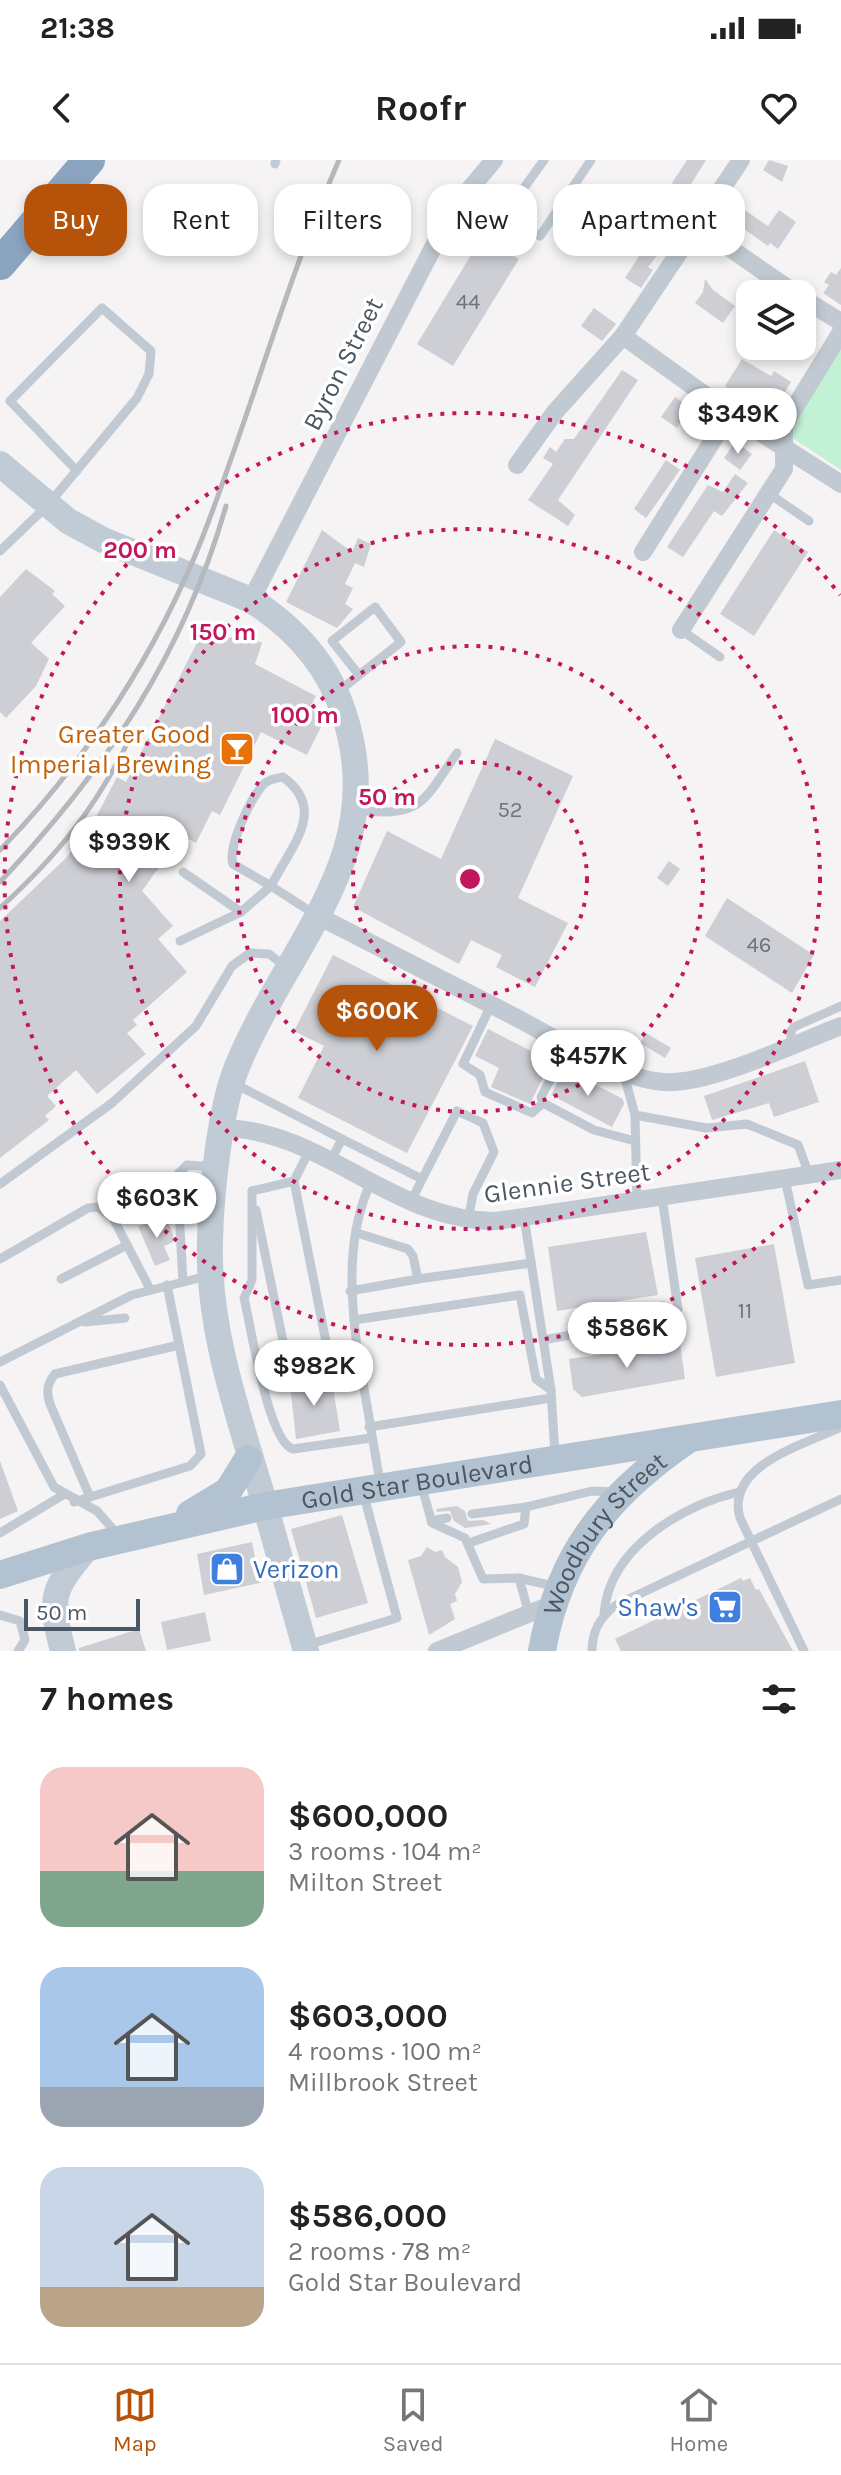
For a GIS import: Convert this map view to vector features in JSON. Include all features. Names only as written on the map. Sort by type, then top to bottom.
[{"type":"highway","points":[[0,264],[89,160]]},
{"type":"main road","points":[[0,464],[68,521],[136,553],[251,600],[298,637],[319,660],[336,693],[354,751],[357,810],[344,862],[287,968],[232,1082],[222,1128],[210,1235],[214,1314],[248,1459],[265,1506],[305,1648]]},
{"type":"main road","name":"Gold Star Boulevard","points":[[0,1575],[121,1538],[265,1506],[841,1414]]},
{"type":"main road","name":"Woodbury Street","points":[[542,1651],[558,1596],[584,1537],[623,1493],[656,1463],[694,1437]]},
{"type":"main road","points":[[163,1528],[228,1491],[248,1459]]},
{"type":"main road","points":[[63,1651],[52,1609],[54,1599],[67,1573],[88,1547]]},
{"type":"street","name":"Byron Street","points":[[473,184],[494,160]]},
{"type":"street","points":[[725,184],[741,160]]},
{"type":"street","name":"Byron Street","points":[[251,600],[430,256]]},
{"type":"street","points":[[517,465],[555,412],[623,336],[678,256]]},
{"type":"street","points":[[741,256],[776,280]]},
{"type":"street","points":[[816,307],[841,322]]},
{"type":"street","points":[[681,630],[784,469],[784,425],[841,332]]},
{"type":"street","points":[[623,336],[730,413],[841,484]]},
{"type":"street","points":[[643,552],[730,413]]},
{"type":"street","points":[[316,915],[569,1045],[623,1071],[656,1082],[674,1082],[708,1075],[841,1026]]},
{"type":"street","name":"Glennie Street","points":[[222,1128],[267,1132],[410,1203],[468,1221],[524,1217],[841,1170]]},
{"type":"street","points":[[437,1651],[469,1644],[558,1596]]},
{"type":"lane","points":[[527,184],[544,160]]},
{"type":"lane","points":[[537,234],[540,236],[591,160]]},
{"type":"lane","points":[[0,551],[47,506],[77,471],[141,393],[149,374],[151,351],[102,308],[10,401],[77,471]]},
{"type":"lane","points":[[768,493],[809,521]]},
{"type":"lane","points":[[336,693],[359,675],[401,642],[375,607],[332,641],[359,675]]},
{"type":"lane","points":[[681,630],[720,657]]},
{"type":"lane","points":[[357,810],[389,814],[405,812],[423,802],[457,753]]},
{"type":"lane","points":[[180,941],[241,912],[271,886],[305,818],[307,802],[299,789],[283,777],[267,780],[255,796],[230,852],[233,864],[271,886],[316,915]]},
{"type":"lane","points":[[183,872],[241,912]]},
{"type":"lane","points":[[0,1184],[112,1103],[196,1026],[232,966],[250,953],[259,953],[269,954],[287,968]]},
{"type":"lane","points":[[491,1005],[463,1064],[480,1075],[485,1092],[525,1113],[532,1113],[543,1103]]},
{"type":"lane","points":[[791,1046],[794,1027],[841,1006]]},
{"type":"lane","points":[[569,1045],[541,1097],[543,1103],[594,1130],[635,1141]]},
{"type":"lane","points":[[623,1071],[635,1115],[637,1201]]},
{"type":"lane","points":[[232,1082],[422,1179]]},
{"type":"lane","points":[[410,1203],[457,1111],[483,1123],[494,1152],[473,1194],[468,1221]]},
{"type":"lane","points":[[635,1115],[706,1128],[747,1124],[798,1145],[809,1175]]},
{"type":"lane","points":[[330,1162],[342,1139]]},
{"type":"lane","points":[[309,1151],[294,1181],[328,1352]]},
{"type":"lane","points":[[183,1282],[177,1175],[187,1165],[218,1167]]},
{"type":"lane","points":[[785,1179],[808,1285],[841,1280]]},
{"type":"lane","points":[[252,1191],[294,1181]]},
{"type":"lane","points":[[305,1648],[397,1618],[372,1488],[370,1432],[350,1291],[357,1233],[371,1182]]},
{"type":"lane","points":[[252,1191],[285,1351],[295,1356],[357,1347]]},
{"type":"lane","points":[[252,1191],[252,1280],[244,1298],[270,1413],[280,1441],[293,1449],[551,1394]]},
{"type":"lane","points":[[543,1340],[665,1318],[678,1309],[662,1197]]},
{"type":"lane","points":[[0,1259],[88,1208],[107,1211],[150,1289]]},
{"type":"lane","points":[[524,1217],[551,1394],[555,1459]]},
{"type":"lane","points":[[357,1233],[408,1249],[413,1256],[418,1279]]},
{"type":"lane","points":[[61,1279],[127,1245]]},
{"type":"lane","points":[[350,1291],[531,1263]]},
{"type":"lane","points":[[0,1362],[150,1289],[210,1275]]},
{"type":"lane","points":[[74,1502],[197,1461],[201,1454],[167,1285]]},
{"type":"lane","points":[[354,1320],[520,1295],[536,1379],[551,1394]]},
{"type":"lane","points":[[77,1323],[125,1318]]},
{"type":"lane","points":[[90,1497],[50,1404],[46,1391],[50,1379],[55,1374],[179,1345]]},
{"type":"lane","points":[[0,1385],[54,1487],[74,1502],[97,1511],[121,1538]]},
{"type":"lane","points":[[804,1651],[737,1508],[739,1492],[742,1483],[758,1468],[841,1427]]},
{"type":"lane","points":[[421,1481],[431,1521],[436,1527],[461,1536],[469,1543],[483,1579],[519,1578],[558,1596]]},
{"type":"lane","points":[[472,1514],[526,1507],[592,1491],[623,1493]]},
{"type":"lane","points":[[592,1651],[596,1627],[604,1614],[606,1592],[624,1561],[646,1538],[673,1518],[710,1499],[739,1492]]},
{"type":"lane","points":[[0,1533],[63,1495]]},
{"type":"lane","points":[[604,1614],[841,1499]]},
{"type":"lane","points":[[469,1543],[524,1524],[526,1507]]},
{"type":"lane","points":[[431,1521],[447,1518]]},
{"type":"lane","points":[[519,1578],[529,1614]]},
{"type":"lane","points":[[0,1615],[20,1621],[25,1640],[19,1651],[27,1651]]},
{"type":"green space","points":[[841,348],[841,470],[788,435]]},
{"type":"building","points":[[687,160],[706,160],[691,184],[672,183]]},
{"type":"building","points":[[769,160],[788,166],[782,182],[763,170]]},
{"type":"building","points":[[745,210],[768,226],[779,210],[796,222],[778,249],[770,243],[768,246],[745,230]]},
{"type":"building","points":[[470,256],[514,256],[519,259],[453,366],[417,344]]},
{"type":"building","points":[[639,256],[657,256],[648,267],[653,270],[641,288],[625,278]]},
{"type":"building","points":[[841,268],[841,305],[823,293],[829,285],[824,282],[831,272],[836,275]]},
{"type":"building","points":[[705,279],[713,290],[735,306],[723,323],[695,303],[703,292]]},
{"type":"building","points":[[594,308],[616,324],[602,341],[581,326]]},
{"type":"building","points":[[741,360],[771,376],[774,371],[791,382],[771,415],[725,386]]},
{"type":"building","points":[[622,370],[638,380],[558,500],[575,515],[568,526],[528,500],[553,464],[543,458],[550,447],[556,452],[565,439],[574,439]]},
{"type":"building","points":[[675,397],[689,407],[677,428],[661,417]]},
{"type":"building","points":[[735,442],[752,454],[740,470],[724,458]]},
{"type":"building","points":[[666,460],[680,470],[646,518],[634,509]]},
{"type":"building","points":[[735,474],[748,483],[722,516],[714,511],[683,557],[667,547],[708,485],[723,492]]},
{"type":"building","points":[[322,530],[352,552],[358,538],[371,544],[364,567],[355,563],[345,584],[353,588],[345,604],[353,609],[337,628],[286,602]]},
{"type":"building","points":[[774,530],[808,552],[754,636],[720,614]]},
{"type":"building","points":[[26,569],[55,591],[52,594],[65,606],[31,643],[49,659],[36,686],[6,718],[0,712],[0,597]]},
{"type":"building","points":[[206,625],[231,638],[236,629],[262,643],[255,664],[316,696],[309,709],[326,717],[307,755],[261,732],[220,815],[212,811],[196,843],[182,835],[142,891],[173,926],[158,939],[187,972],[133,1020],[137,1025],[127,1033],[146,1054],[97,1094],[76,1070],[47,1096],[56,1106],[45,1116],[49,1120],[0,1158],[0,921],[66,858],[95,819],[117,777],[126,782]]},
{"type":"building","points":[[495,739],[573,776],[518,898],[568,923],[535,987],[496,967],[502,955],[471,940],[459,964],[353,907],[387,831],[441,859]]},
{"type":"building","points":[[669,861],[680,869],[668,886],[657,878]]},
{"type":"building","points":[[727,898],[814,955],[792,993],[705,936]]},
{"type":"building","points":[[333,955],[473,1026],[407,1153],[298,1098],[324,1046],[294,1031]]},
{"type":"building","points":[[488,1029],[551,1061],[530,1104],[491,1087],[499,1068],[475,1056]]},
{"type":"building","points":[[646,1033],[671,1048],[665,1058],[640,1043]]},
{"type":"building","points":[[805,1061],[819,1102],[774,1117],[769,1103],[712,1120],[704,1096]]},
{"type":"building","points":[[565,1069],[623,1099],[624,1104],[612,1127],[551,1095]]},
{"type":"building","points":[[166,1218],[173,1234],[173,1242],[164,1246],[170,1260],[155,1266],[138,1226]]},
{"type":"building","points":[[646,1232],[658,1295],[557,1311],[548,1247]]},
{"type":"building","points":[[774,1244],[795,1363],[716,1377],[695,1258]]},
{"type":"building","points":[[680,1343],[685,1379],[582,1397],[573,1389],[569,1359]]},
{"type":"building","points":[[331,1375],[340,1431],[296,1439],[290,1384]]},
{"type":"building","points":[[0,1461],[18,1511],[0,1519]]},
{"type":"building","points":[[457,1506],[465,1511],[468,1521],[483,1520],[491,1524],[465,1528],[454,1521],[450,1511],[437,1512],[436,1509]]},
{"type":"building","points":[[342,1515],[368,1603],[316,1618],[291,1529]]},
{"type":"building","points":[[252,1542],[260,1583],[204,1595],[197,1554]]},
{"type":"building","points":[[427,1547],[435,1552],[442,1550],[445,1557],[458,1567],[462,1582],[455,1594],[457,1601],[450,1604],[455,1619],[429,1635],[408,1560],[421,1556]]},
{"type":"building","name":"Shaw's","points":[[741,1578],[743,1581],[750,1578],[756,1590],[759,1589],[793,1651],[621,1651],[615,1639]]},
{"type":"building","points":[[205,1612],[211,1641],[167,1650],[161,1622]]},
{"type":"building","points":[[139,1629],[146,1651],[79,1651],[79,1648]]},
{"type":"railway","points":[[0,850],[62,780],[117,703],[142,663],[185,579],[237,442],[302,253],[339,160]]},
{"type":"railway","points":[[0,882],[74,797],[137,708],[187,612],[226,506]]},
{"type":"railway","points":[[0,908],[74,830],[103,787],[130,738]]},
{"type":"place","name":"Greater Good Imperial Brewing","points":[[237,749]]},
{"type":"place","name":"Verizon","points":[[227,1569]]},
{"type":"place","name":"Shaw's","points":[[725,1607]]}]
